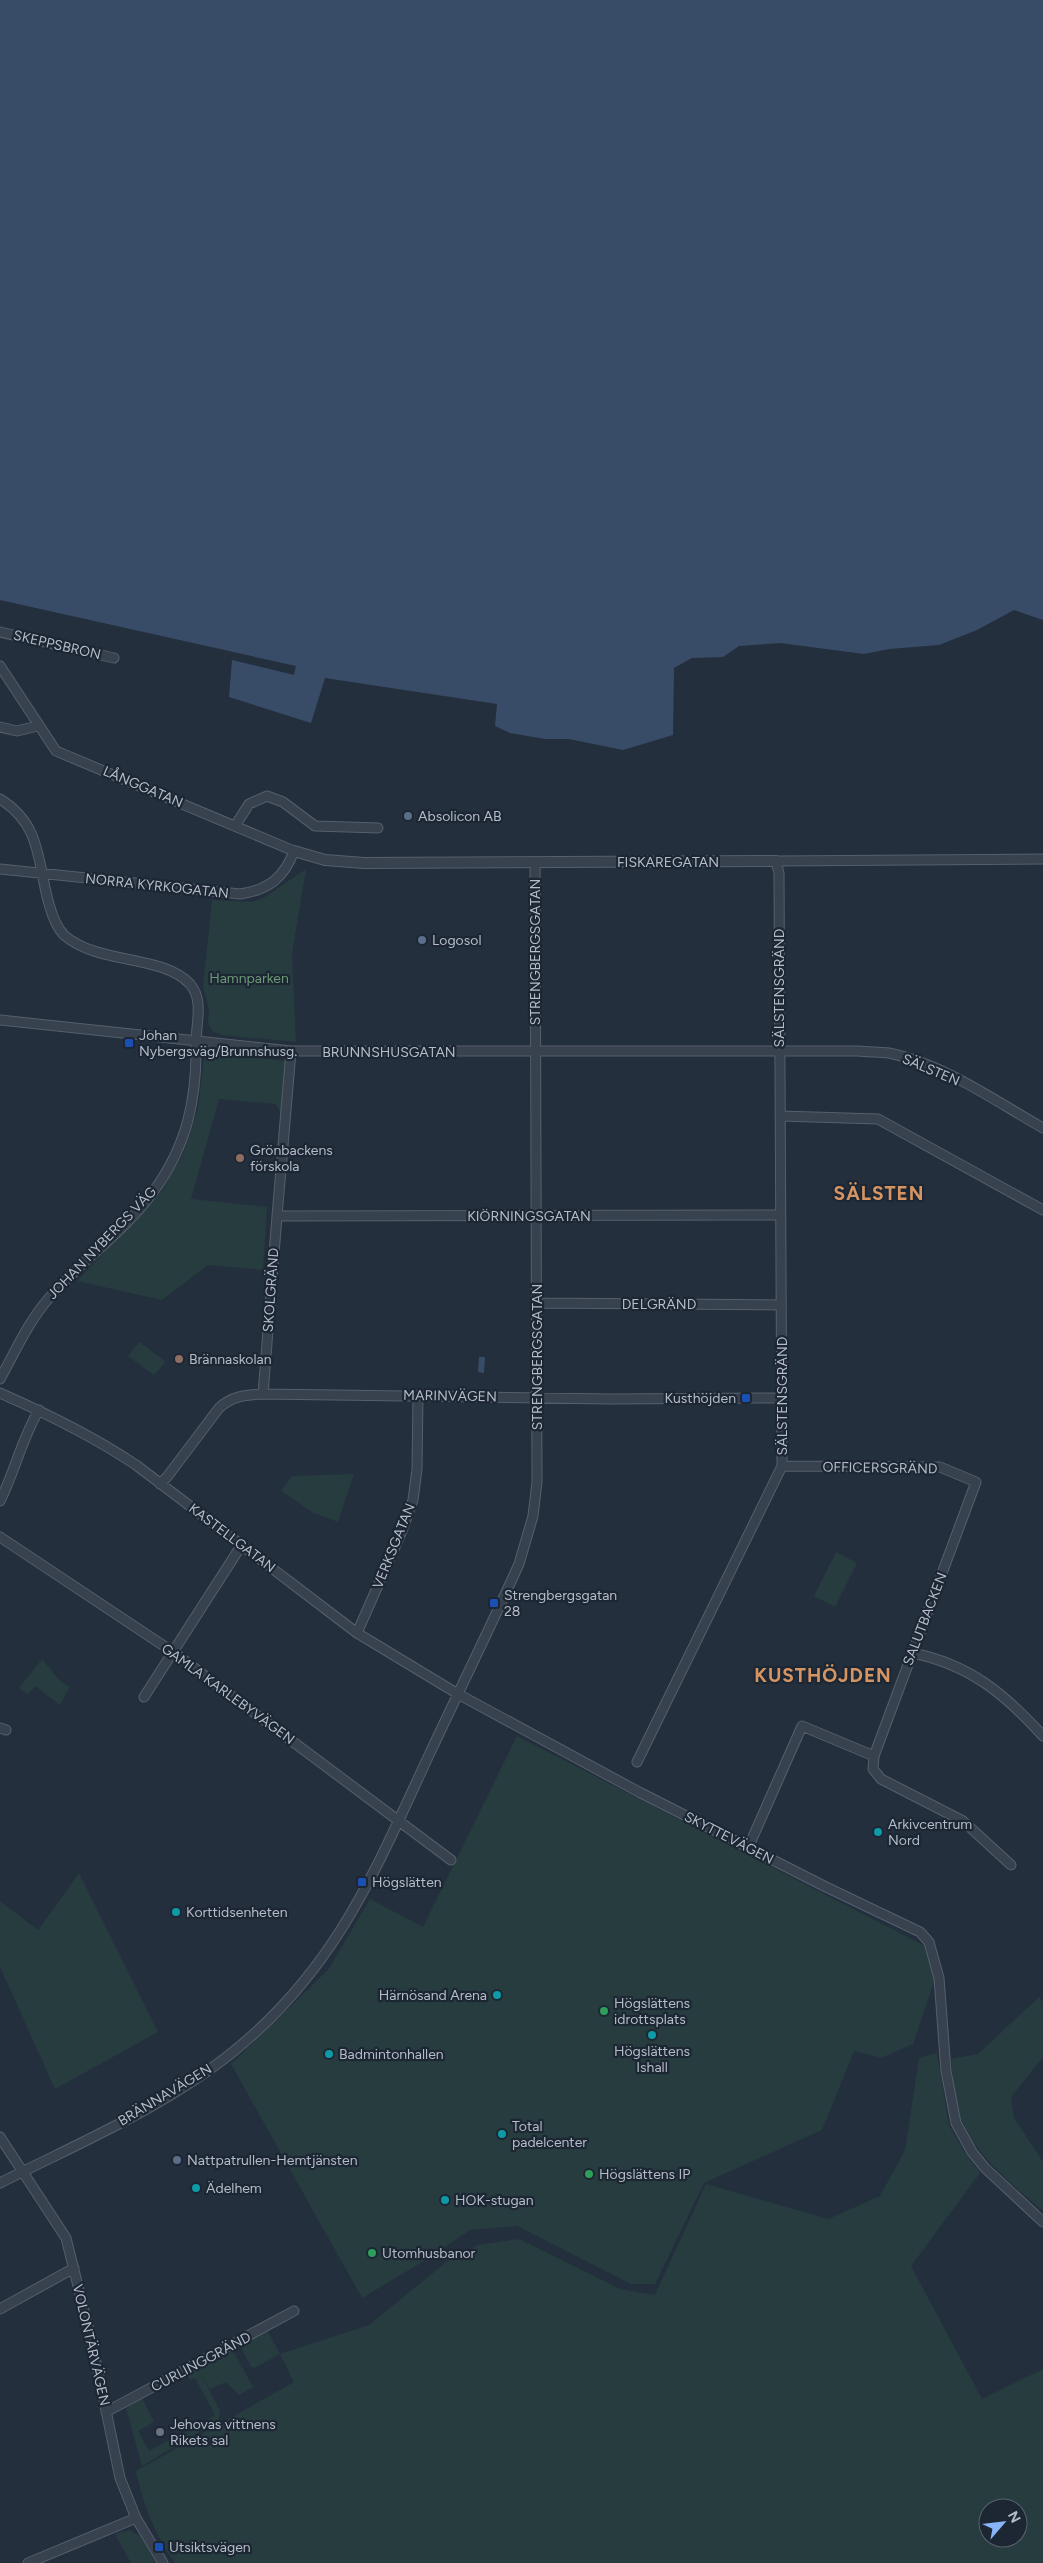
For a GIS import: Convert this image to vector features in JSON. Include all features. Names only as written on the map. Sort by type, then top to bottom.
[{"type":"street","name":"SKEPPSBRON","points":[[0,632],[114,658]]},
{"type":"street","name":"LÅNGGATAN","points":[[0,666],[56,751],[294,851]]},
{"type":"street","points":[[0,727],[17,731],[38,726]]},
{"type":"street","points":[[236,826],[248,804],[267,796],[283,802],[315,826],[378,828]]},
{"type":"street","name":"JOHAN NYBERGS VÄG","points":[[0,799],[13,807],[32,831],[53,918],[63,934],[96,953],[162,969],[180,976],[191,985],[196,995],[199,1015],[196,1041],[197,1055],[190,1116],[182,1142],[168,1168],[152,1193],[48,1299],[33,1319],[0,1379]]},
{"type":"street","name":"NORRA KYRKOGATAN","points":[[0,869],[240,894],[257,892],[274,883],[288,868],[294,851]]},
{"type":"street","name":"FISKAREGATAN","points":[[294,851],[340,862],[535,863],[1043,859]]},
{"type":"street","name":"SÄLSTENSGRÄND","points":[[637,1762],[782,1466],[779,1215],[781,1116],[779,873],[776,861]]},
{"type":"street","name":"STRENGBERGSGATAN","points":[[399,1822],[511,1581],[527,1542],[537,1482],[535,863]]},
{"type":"street","name":"BRUNNSHUSGATAN","points":[[0,1020],[291,1051],[779,1052]]},
{"type":"street","name":"SKOLGRÄND","points":[[263,1394],[291,1051]]},
{"type":"street","name":"SÄLSTEN","points":[[779,1052],[858,1051],[888,1053],[909,1058],[952,1077],[1043,1128]]},
{"type":"street","points":[[781,1116],[865,1118],[888,1122],[1043,1210]]},
{"type":"street","name":"KIÖRNINGSGATAN","points":[[278,1216],[779,1215]]},
{"type":"street","name":"DELGRÄND","points":[[537,1303],[781,1304]]},
{"type":"street","name":"KASTELLGATAN","points":[[0,1394],[39,1410],[104,1443],[356,1633],[458,1694]]},
{"type":"street","name":"MARINVÄGEN","points":[[160,1484],[168,1477],[226,1402],[241,1396],[263,1394],[781,1398]]},
{"type":"street","name":"VERKSGATAN","points":[[356,1633],[414,1500],[417,1469],[418,1396]]},
{"type":"street","points":[[0,1500],[11,1478],[29,1426],[39,1410]]},
{"type":"street","name":"OFFICERSGRÄND","points":[[782,1466],[940,1467],[976,1482]]},
{"type":"street","name":"SALUTBACKEN","points":[[874,1756],[976,1482]]},
{"type":"street","name":"GAMLA KARLEBYVÄGEN","points":[[0,1538],[173,1652],[451,1860]]},
{"type":"street","points":[[144,1697],[241,1546]]},
{"type":"street","points":[[912,1653],[950,1664],[982,1680],[1002,1693],[1043,1736]]},
{"type":"street","name":"SKYTTEVÄGEN","points":[[458,1694],[560,1751],[748,1848],[920,1932],[930,1942],[939,1978],[949,2096],[956,2123],[972,2152],[985,2168],[1043,2222]]},
{"type":"street","points":[[748,1848],[802,1726],[874,1756],[873,1769],[881,1779],[963,1821],[1011,1865]]},
{"type":"street","name":"BRÄNNAVÄGEN","points":[[0,2183],[181,2089],[221,2061],[270,2020],[320,1963],[347,1923],[399,1822]]},
{"type":"street","name":"VOLONTÄRVÄGEN","points":[[0,2137],[66,2238],[120,2478],[136,2518],[163,2563]]},
{"type":"street","points":[[0,2309],[74,2268]]},
{"type":"street","name":"CURLINGGRÄND","points":[[106,2412],[294,2311]]},
{"type":"street","points":[[28,2563],[136,2518]]},
{"type":"green space","name":"Hamnparken","points":[[306,869],[292,954],[296,1042],[222,1035],[212,1031],[208,1024],[209,1010],[203,986],[212,900],[253,902],[265,897]]},
{"type":"green space","points":[[213,1052],[285,1061],[287,1065],[282,1116],[276,1104],[219,1099],[191,1199],[267,1207],[263,1270],[208,1265],[162,1300],[77,1281],[162,1191],[183,1154],[198,1109],[204,1058]]},
{"type":"green space","points":[[139,1342],[164,1360],[165,1363],[154,1375],[128,1356]]},
{"type":"green space","points":[[354,1474],[338,1522],[314,1513],[281,1491],[292,1476]]},
{"type":"green space","points":[[836,1552],[857,1563],[835,1607],[814,1596]]},
{"type":"green space","points":[[42,1659],[60,1681],[70,1687],[60,1705],[35,1686],[28,1694],[19,1688]]},
{"type":"green space","name":"Högslättens idrottsplats","points":[[517,1736],[925,1946],[935,1979],[913,2044],[881,2058],[854,2051],[822,2130],[704,2183],[655,2284],[631,2284],[517,2226],[470,2230],[424,2261],[362,2298],[231,2064],[328,1970],[370,1899],[423,1927]]},
{"type":"green space","points":[[79,1873],[158,2032],[55,2089],[0,1967],[0,1901],[38,1930]]},
{"type":"green space","points":[[1039,1997],[1043,2002],[1043,2057],[1011,2097],[1014,2118],[1043,2162],[1043,2211],[991,2164],[970,2136],[962,2121],[957,2105],[951,2059],[978,2054]]},
{"type":"green space","points":[[937,2053],[949,2125],[965,2153],[980,2173],[911,2266],[982,2399],[1043,2369],[1043,2563],[175,2563],[161,2542],[151,2519],[142,2496],[136,2471],[294,2382],[280,2354],[369,2325],[450,2259],[478,2245],[519,2239],[620,2289],[655,2295],[706,2184],[828,2219],[880,2196],[905,2150],[919,2058]]},
{"type":"green space","points":[[267,2330],[280,2354],[254,2368],[251,2367],[240,2345]]},
{"type":"green space","points":[[232,2349],[253,2387],[239,2395],[226,2382],[210,2389],[201,2374],[220,2411],[219,2420],[142,2466],[126,2408],[142,2398],[154,2422],[138,2431],[149,2451],[215,2415],[195,2378],[190,2380],[187,2373]]},
{"type":"green space","points":[[130,2530],[140,2536],[156,2563],[131,2563],[115,2534]]},
{"type":"water","points":[[0,0],[1043,0],[1043,620],[1014,610],[977,630],[939,645],[889,649],[864,654],[780,643],[739,646],[723,657],[692,658],[674,668],[673,735],[623,750],[569,739],[545,739],[510,733],[495,726],[497,704],[325,678],[311,723],[229,697],[232,660],[294,675],[296,666],[0,600]]},
{"type":"water","points":[[479,1357],[485,1357],[484,1373],[478,1372]]},
{"type":"place","name":"Absolicon AB","points":[[408,816]]},
{"type":"place","name":"Logosol","points":[[422,940]]},
{"type":"place","name":"Johan Nybergsväg/Brunnshusg.","points":[[129,1043]]},
{"type":"place","name":"Grönbackens förskola","points":[[240,1158]]},
{"type":"place","name":"Brännaskolan","points":[[179,1359]]},
{"type":"place","name":"Kusthöjden","points":[[746,1398]]},
{"type":"place","name":"Strengbergsgatan 28","points":[[494,1603]]},
{"type":"place","name":"Arkivcentrum Nord","points":[[878,1832]]},
{"type":"place","name":"Högslätten","points":[[362,1882]]},
{"type":"place","name":"Korttidsenheten","points":[[176,1912]]},
{"type":"place","name":"Härnösand Arena","points":[[497,1995]]},
{"type":"place","name":"Högslättens idrottsplats","points":[[604,2011]]},
{"type":"place","name":"Högslättens Ishall","points":[[652,2035]]},
{"type":"place","name":"Badmintonhallen","points":[[329,2054]]},
{"type":"place","name":"Total padelcenter","points":[[502,2134]]},
{"type":"place","name":"Nattpatrullen-Hemtjänsten","points":[[177,2160]]},
{"type":"place","name":"Högslättens IP","points":[[589,2174]]},
{"type":"place","name":"Ädelhem","points":[[196,2188]]},
{"type":"place","name":"HOK-stugan","points":[[445,2200]]},
{"type":"place","name":"Utomhusbanor","points":[[372,2253]]},
{"type":"place","name":"Jehovas vittnens Rikets sal","points":[[160,2432]]},
{"type":"place","name":"Utsiktsvägen","points":[[159,2547]]},
{"type":"district","name":"SÄLSTEN","points":[[879,1193]]},
{"type":"district","name":"KUSTHÖJDEN","points":[[823,1675]]}]
